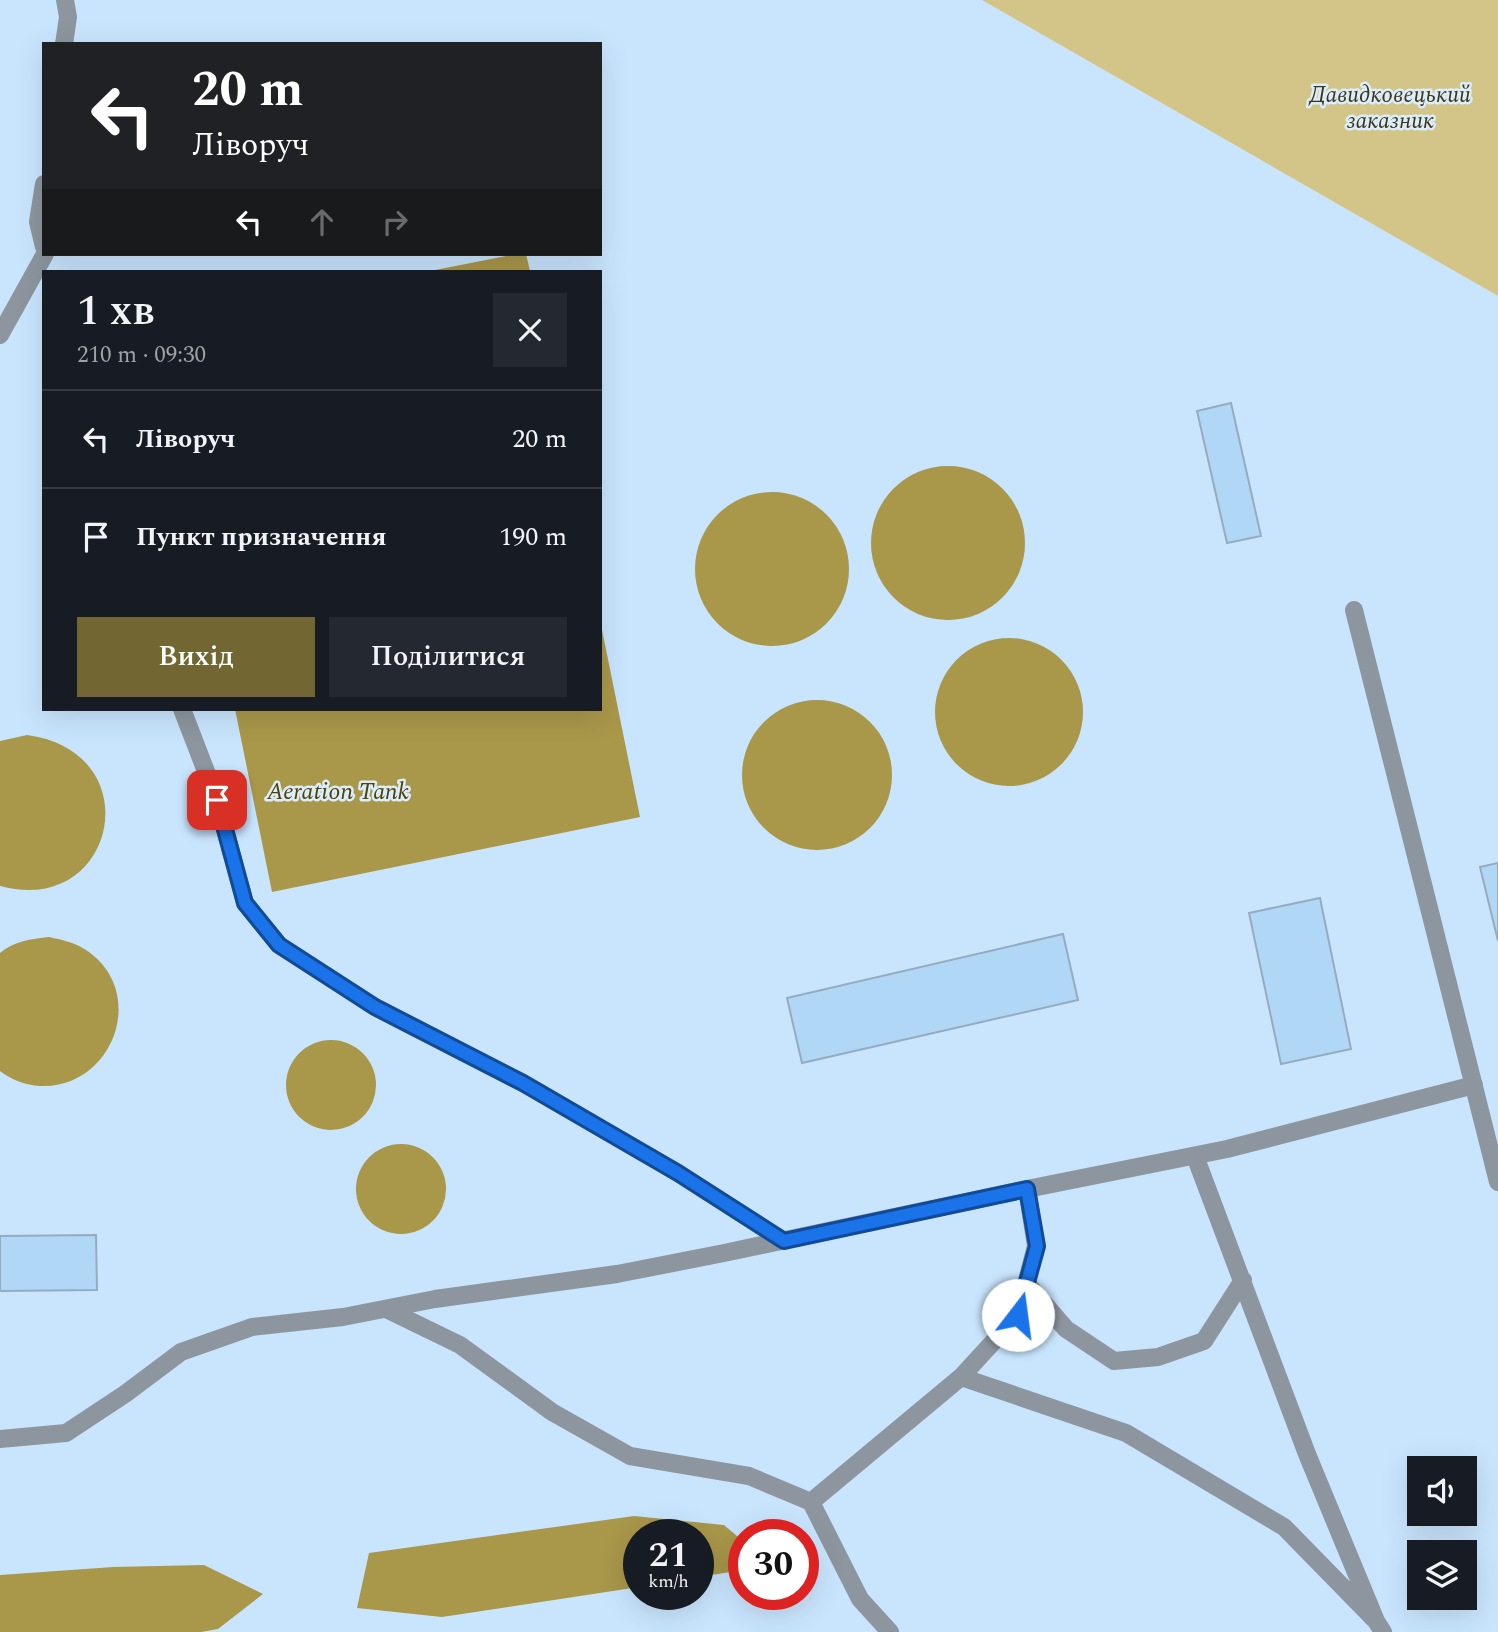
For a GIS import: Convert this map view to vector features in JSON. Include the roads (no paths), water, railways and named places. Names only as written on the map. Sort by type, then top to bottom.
[{"type":"street","points":[[64,42],[68,17],[65,0]]},
{"type":"street","points":[[42,197],[38,222],[42,239]]},
{"type":"street","points":[[0,335],[44,256]]},
{"type":"street","points":[[1354,610],[1498,1182]]},
{"type":"street","points":[[184,711],[217,800],[245,903],[279,945],[375,1007],[523,1083],[666,1166],[784,1241]]},
{"type":"street","points":[[0,1439],[65,1433],[125,1394],[181,1352],[252,1327],[343,1318],[435,1299],[617,1274],[784,1241],[1195,1156],[1474,1085]]},
{"type":"street","points":[[1195,1156],[1307,1454],[1380,1627]]},
{"type":"street","points":[[811,1502],[961,1377],[1018,1315],[1037,1246],[1027,1189]]},
{"type":"street","points":[[1027,1284],[1066,1329],[1114,1362],[1158,1357],[1204,1341],[1243,1280]]},
{"type":"street","points":[[386,1309],[460,1345],[552,1412],[630,1456],[749,1476],[811,1502],[860,1599],[890,1632]]},
{"type":"street","points":[[961,1377],[1126,1433],[1284,1527],[1380,1627]]},
{"type":"water","points":[[506,256],[526,256],[530,270],[435,270]]},
{"type":"water","points":[[948,466],[977,472],[1002,489],[1019,514],[1025,543],[1019,572],[1002,597],[977,614],[948,620],[919,614],[894,597],[877,572],[871,543],[877,514],[894,489],[919,472]]},
{"type":"water","points":[[772,492],[801,498],[826,515],[843,540],[849,569],[843,598],[826,623],[801,640],[772,646],[743,640],[718,623],[701,598],[695,569],[701,540],[718,515],[743,498]]},
{"type":"water","name":"Aeration Tank","points":[[602,630],[640,817],[272,892],[235,711],[602,711]]},
{"type":"water","points":[[1009,638],[1037,644],[1061,660],[1077,684],[1083,712],[1077,740],[1061,764],[1037,780],[1009,786],[981,780],[957,764],[941,740],[935,712],[941,684],[957,660],[981,644]]},
{"type":"water","points":[[817,700],[846,705],[870,722],[887,746],[892,775],[887,804],[870,828],[846,845],[817,850],[788,845],[764,828],[747,804],[742,775],[747,746],[764,722],[788,705]]},
{"type":"water","points":[[27,735],[66,748],[92,770],[104,799],[104,829],[92,857],[71,878],[40,889],[0,886],[0,741]]},
{"type":"water","points":[[49,937],[84,949],[107,970],[116,992],[118,1014],[114,1036],[103,1056],[86,1072],[65,1083],[40,1086],[19,1082],[0,1071],[0,953],[17,943]]},
{"type":"water","points":[[331,1040],[348,1044],[363,1053],[372,1068],[376,1085],[372,1102],[363,1117],[348,1126],[331,1130],[314,1126],[299,1117],[290,1102],[286,1085],[290,1068],[299,1053],[314,1044]]},
{"type":"water","points":[[401,1144],[418,1147],[433,1157],[443,1172],[446,1189],[443,1206],[433,1221],[418,1231],[401,1234],[384,1231],[369,1221],[359,1206],[356,1189],[359,1172],[369,1157],[384,1147]]},
{"type":"water","points":[[634,1516],[664,1519],[623,1519],[623,1589],[442,1617],[357,1608],[369,1553]]},
{"type":"water","points":[[714,1524],[728,1528],[728,1572],[714,1575]]},
{"type":"water","points":[[204,1565],[263,1594],[218,1629],[201,1632],[0,1632],[0,1575],[113,1567]]},
{"type":"park label","name":"Давидковецький заказник","points":[[1390,108]]}]
